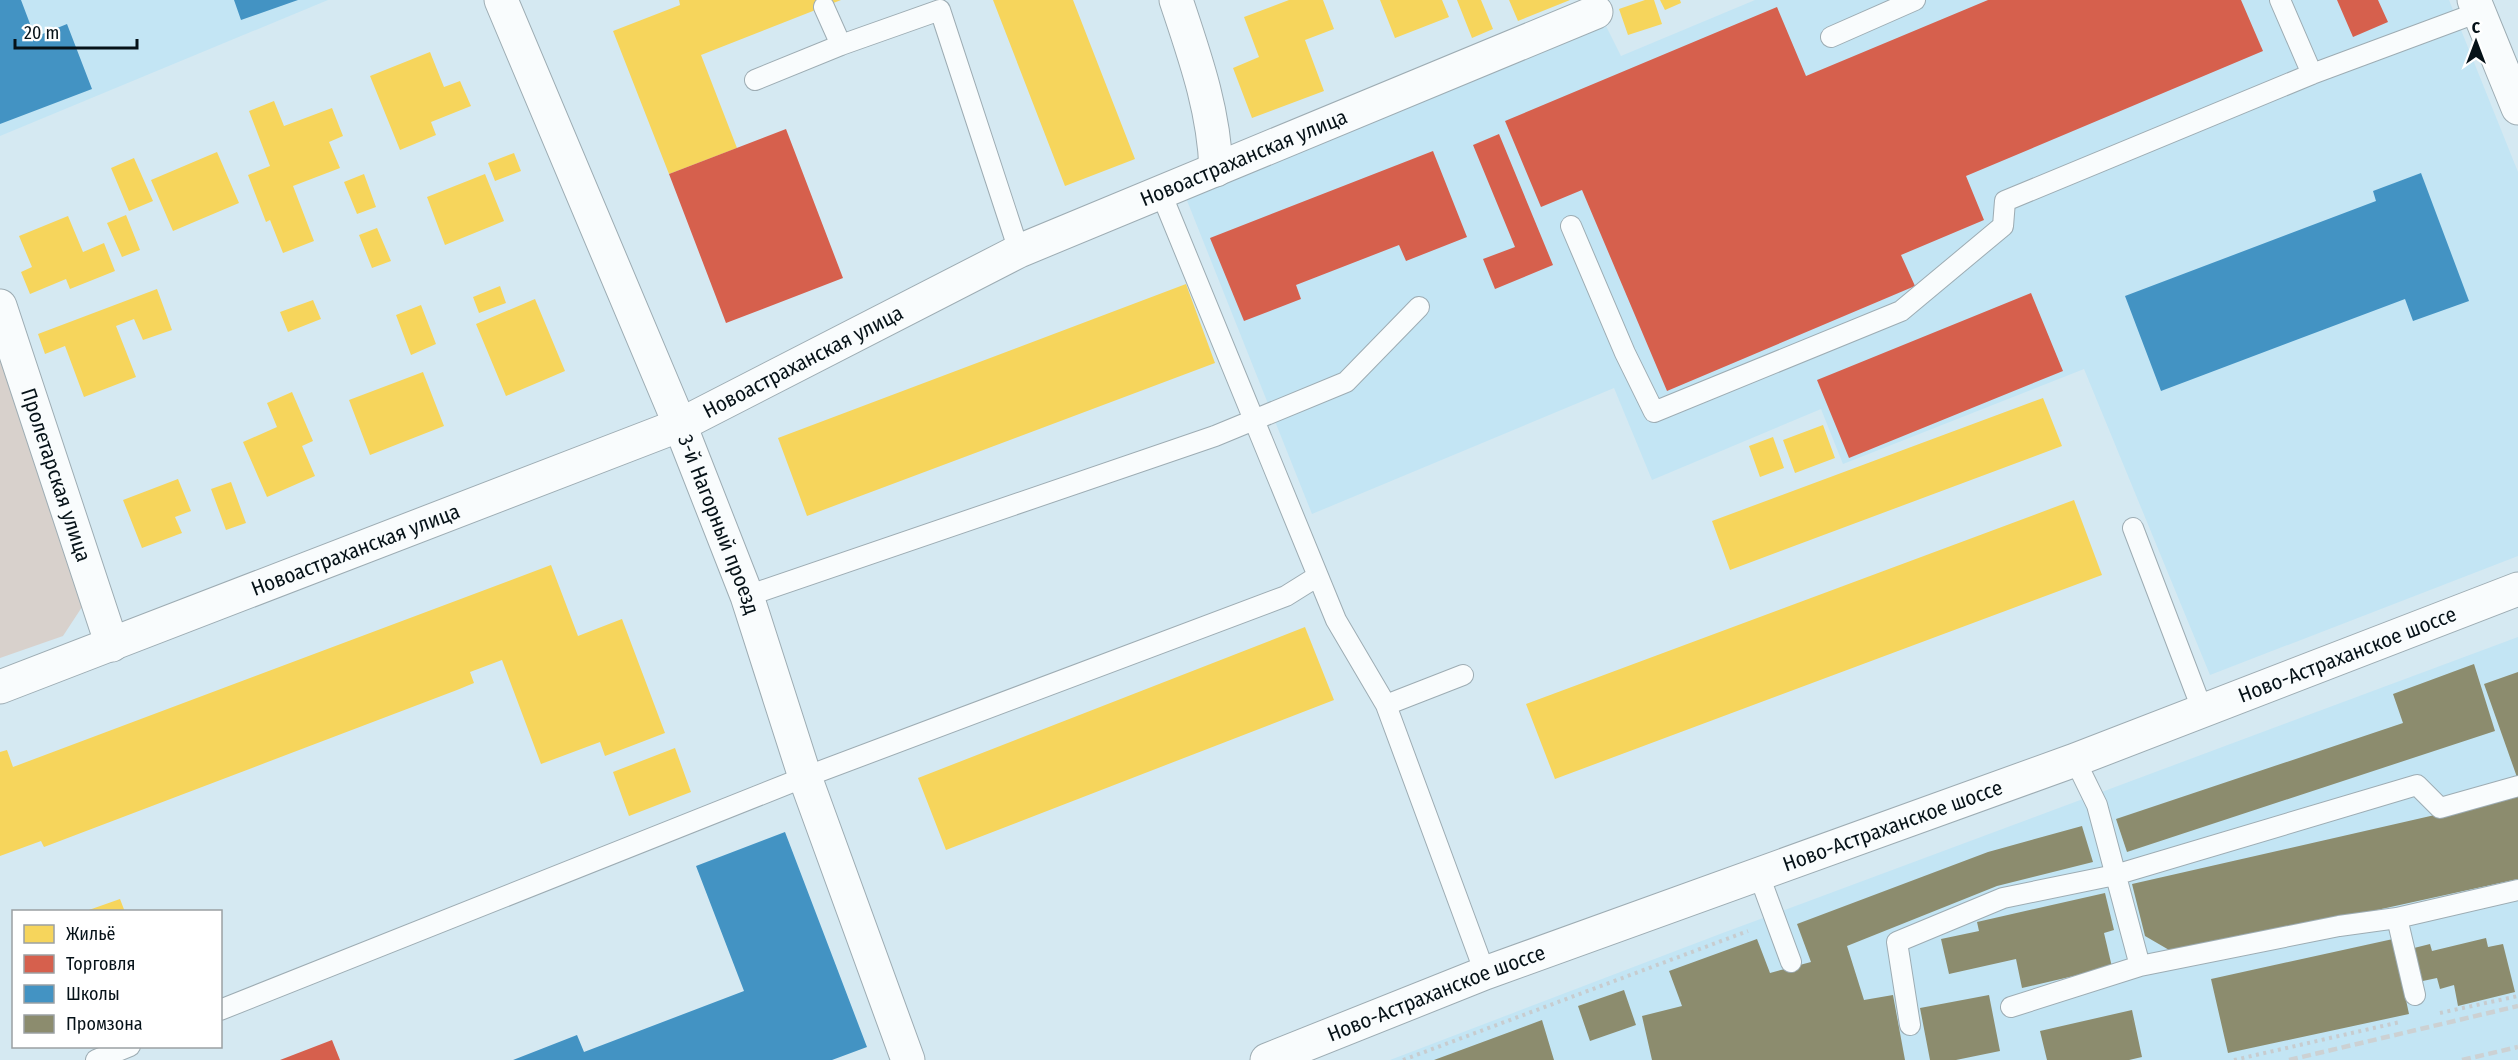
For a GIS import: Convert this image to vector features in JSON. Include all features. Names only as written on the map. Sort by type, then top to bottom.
[{"type":"street","name":"3-й Нагорный проезд","points":[[503,0],[680,426],[747,596],[805,777],[908,1060]]},
{"type":"street","points":[[1176,0],[1205,84],[1215,136],[1216,170]]},
{"type":"street","name":"Новоастраханская улица","points":[[0,687],[680,426],[1019,251],[1602,6]]},
{"type":"street","points":[[2477,6],[2518,108]]},
{"type":"street","name":"Пролетарская улица","points":[[0,306],[112,645]]},
{"type":"street","name":"Ново-Астраханское шоссе","points":[[1267,1060],[1485,973],[2075,760],[2202,709],[2518,589]]},
{"type":"lane","points":[[1831,37],[1915,0]]},
{"type":"lane","points":[[2280,0],[2312,74]]},
{"type":"lane","points":[[1571,226],[1625,352],[1654,412],[1901,311],[2003,226],[2005,201],[2477,6]]},
{"type":"lane","points":[[824,7],[841,45]]},
{"type":"lane","points":[[755,80],[841,45],[940,10],[1019,251]]},
{"type":"lane","points":[[1161,192],[1336,620],[1386,705],[1485,973]]},
{"type":"lane","points":[[747,596],[1215,436],[1346,382],[1419,307]]},
{"type":"lane","points":[[2133,528],[2202,709]]},
{"type":"lane","points":[[222,1009],[805,777],[1286,596],[1318,576]]},
{"type":"lane","points":[[1386,705],[1463,675]]},
{"type":"lane","points":[[2075,760],[2097,805],[2140,966]]},
{"type":"lane","points":[[1910,1025],[1897,942],[2003,898],[2115,875],[2417,785],[2440,808],[2518,786]]},
{"type":"lane","points":[[1759,874],[1791,962]]},
{"type":"lane","points":[[2011,1007],[2140,966],[2339,926],[2397,918],[2518,890]]},
{"type":"lane","points":[[2397,918],[2415,995]]},
{"type":"lane","points":[[96,1060],[127,1048]]},
{"type":"path","points":[[1403,1060],[1776,921]]},
{"type":"path","points":[[2438,1014],[2518,996]]},
{"type":"path","points":[[2234,1060],[2404,1021]]},
{"type":"shaded area","points":[[0,0],[328,0],[0,136]]},
{"type":"shaded area","points":[[1755,0],[2449,0],[2518,172],[2518,556],[2210,675],[2084,369],[1843,464],[1821,409],[1652,480],[1614,388],[1312,514],[1186,198],[1605,24],[1621,56]]},
{"type":"shaded area","points":[[0,357],[82,607],[63,636],[0,658]]},
{"type":"shaded area","points":[[2518,637],[2518,1060],[1390,1060],[1720,934]]},
{"type":"building: Жильё","points":[[679,0],[841,0],[701,55],[737,148],[669,174],[613,31],[680,5]]},
{"type":"building: Жильё","points":[[993,0],[1073,0],[1135,159],[1065,186]]},
{"type":"building: Жильё","points":[[1289,0],[1323,0],[1334,29],[1305,40],[1324,91],[1252,118],[1233,68],[1259,57],[1244,17]]},
{"type":"building: Жильё","points":[[1380,0],[1442,0],[1449,17],[1395,38]]},
{"type":"building: Жильё","points":[[1457,0],[1481,0],[1493,29],[1472,38]]},
{"type":"building: Жильё","points":[[1509,0],[1570,0],[1518,21]]},
{"type":"building: Жильё","points":[[1645,0],[1654,0],[1662,24],[1628,35],[1619,9]]},
{"type":"building: Жильё","points":[[1660,0],[1680,0],[1681,3],[1665,10]]},
{"type":"building: Жильё","points":[[430,52],[444,87],[460,81],[471,106],[431,122],[436,135],[400,150],[370,76]]},
{"type":"building: Жильё","points":[[274,101],[284,126],[332,108],[343,136],[329,142],[340,168],[293,186],[314,241],[283,253],[270,220],[266,222],[248,175],[270,166],[249,111]]},
{"type":"building: Жильё","points":[[217,152],[239,203],[173,231],[151,180]]},
{"type":"building: Жильё","points":[[514,153],[521,171],[495,181],[488,163]]},
{"type":"building: Жильё","points":[[134,158],[153,201],[129,211],[111,168]]},
{"type":"building: Жильё","points":[[364,174],[376,207],[357,214],[344,182]]},
{"type":"building: Жильё","points":[[485,174],[504,221],[445,245],[427,197]]},
{"type":"building: Жильё","points":[[126,215],[140,250],[122,257],[107,223]]},
{"type":"building: Жильё","points":[[68,216],[83,252],[104,243],[115,271],[70,289],[66,279],[30,294],[21,272],[32,267],[19,236]]},
{"type":"building: Жильё","points":[[377,228],[391,261],[372,268],[359,235]]},
{"type":"building: Жильё","points":[[1186,284],[1215,363],[807,516],[778,438]]},
{"type":"building: Жильё","points":[[500,286],[506,303],[479,313],[473,297]]},
{"type":"building: Жильё","points":[[157,289],[172,330],[143,340],[134,319],[116,326],[136,377],[84,397],[65,346],[45,354],[38,334]]},
{"type":"building: Жильё","points":[[535,299],[565,371],[506,396],[476,324]]},
{"type":"building: Жильё","points":[[313,300],[321,319],[288,332],[280,312]]},
{"type":"building: Жильё","points":[[421,305],[436,344],[411,355],[396,315]]},
{"type":"building: Жильё","points":[[423,372],[444,426],[370,455],[349,400]]},
{"type":"building: Жильё","points":[[292,392],[313,441],[302,446],[315,476],[267,497],[243,442],[277,427],[267,403]]},
{"type":"building: Жильё","points":[[2043,398],[2062,446],[1730,570],[1712,521]]},
{"type":"building: Жильё","points":[[1823,425],[1835,458],[1795,473],[1783,440]]},
{"type":"building: Жильё","points":[[1773,437],[1784,468],[1760,477],[1749,446]]},
{"type":"building: Жильё","points":[[178,479],[191,511],[175,517],[182,533],[142,548],[123,500]]},
{"type":"building: Жильё","points":[[231,482],[246,523],[226,530],[211,489]]},
{"type":"building: Жильё","points":[[2074,500],[2102,575],[1555,779],[1526,704]]},
{"type":"building: Жильё","points":[[551,565],[578,636],[622,619],[665,733],[605,756],[600,742],[541,764],[502,660],[470,672],[474,683],[457,690],[44,847],[41,841],[0,856],[0,752],[7,750],[13,767]]},
{"type":"building: Жильё","points":[[1305,627],[1334,700],[946,850],[918,778]]},
{"type":"building: Жильё","points":[[675,748],[691,792],[629,816],[613,772]]},
{"type":"building: Жильё","points":[[120,899],[124,910],[89,910]]},
{"type":"building: Торговля","points":[[1988,0],[2241,0],[2263,51],[1966,176],[1984,220],[1901,255],[1915,286],[1667,391],[1582,190],[1541,207],[1505,121],[1777,7],[1806,76]]},
{"type":"building: Торговля","points":[[2337,0],[2378,0],[2388,22],[2353,37]]},
{"type":"building: Торговля","points":[[786,129],[843,278],[726,323],[669,174]]},
{"type":"building: Торговля","points":[[1499,134],[1553,265],[1495,289],[1483,259],[1515,247],[1473,145]]},
{"type":"building: Торговля","points":[[1433,151],[1467,237],[1406,261],[1399,245],[1296,285],[1301,299],[1244,321],[1210,238]]},
{"type":"building: Торговля","points":[[2031,293],[2063,371],[1849,458],[1817,380]]},
{"type":"building: Торговля","points":[[332,1040],[340,1060],[280,1060]]},
{"type":"building: Школы","points":[[0,0],[21,0],[35,37],[67,24],[92,89],[0,124]]},
{"type":"building: Школы","points":[[234,0],[298,0],[241,20]]},
{"type":"building: Школы","points":[[2421,173],[2469,301],[2413,321],[2405,299],[2161,391],[2125,296],[2376,201],[2373,191]]},
{"type":"building: Школы","points":[[785,832],[867,1047],[832,1060],[513,1060],[577,1035],[584,1052],[744,991],[696,866]]},
{"type":"building: Промзона","points":[[2474,664],[2495,731],[2127,852],[2116,819],[2403,723],[2393,694]]},
{"type":"building: Промзона","points":[[2518,672],[2518,780],[2484,684]]},
{"type":"building: Промзона","points":[[2518,796],[2518,879],[2176,954],[2145,936],[2132,884]]},
{"type":"building: Промзона","points":[[2082,826],[2093,862],[1997,886],[1847,946],[1864,1000],[1893,995],[1905,1060],[1652,1060],[1642,1016],[1682,1006],[1669,971],[1757,939],[1770,973],[1811,962],[1797,924],[1988,852]]},
{"type":"building: Промзона","points":[[2105,893],[2114,930],[2104,933],[2112,967],[2022,988],[2016,959],[1949,974],[1941,939],[1979,931],[1977,922]]},
{"type":"building: Промзона","points":[[2486,938],[2488,947],[2503,944],[2515,992],[2458,1006],[2454,985],[2440,989],[2437,978],[2418,982],[2410,949],[2430,944],[2432,951]]},
{"type":"building: Промзона","points":[[2393,939],[2409,1014],[2228,1053],[2211,979]]},
{"type":"building: Промзона","points":[[1624,990],[1636,1025],[1590,1041],[1578,1006]]},
{"type":"building: Промзона","points":[[1989,995],[2000,1051],[1956,1060],[1930,1060],[1920,1008]]},
{"type":"building: Промзона","points":[[2132,1010],[2142,1057],[2129,1060],[2047,1060],[2040,1031]]},
{"type":"building: Промзона","points":[[1542,1020],[1554,1060],[1434,1060]]},
{"type":"railway","points":[[2289,1060],[2518,1006]]},
{"type":"railway","points":[[2462,1060],[2518,1047]]}]
